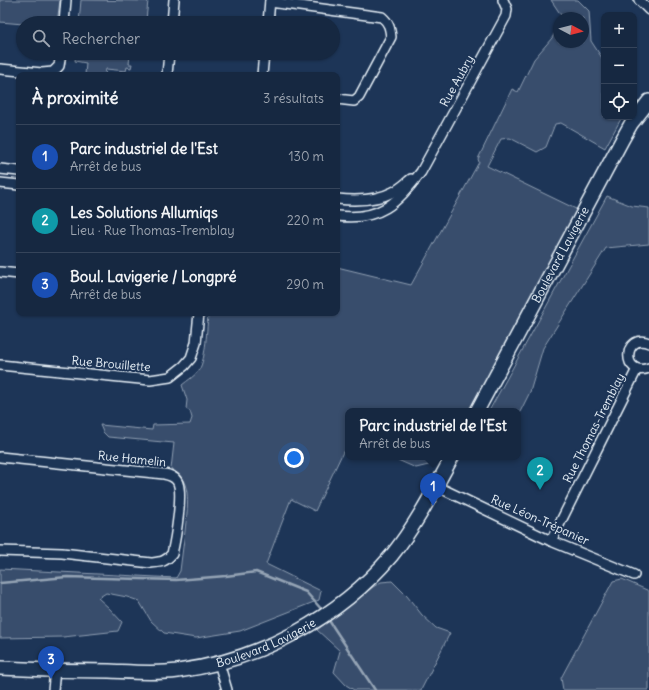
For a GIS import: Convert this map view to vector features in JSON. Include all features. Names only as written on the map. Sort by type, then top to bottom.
[{"type":"street","points":[[65,16],[66,0]]},
{"type":"street","points":[[173,16],[174,0]]},
{"type":"street","name":"Rue Aubry","points":[[340,216],[368,215],[382,211],[404,194],[421,172],[506,16],[507,9],[503,0]]},
{"type":"street","points":[[639,0],[649,10]]},
{"type":"street","points":[[269,16],[270,1],[382,17],[388,22],[391,37],[359,97],[354,101],[340,99]]},
{"type":"street","points":[[53,72],[59,66],[60,60]]},
{"type":"street","points":[[166,72],[168,60]]},
{"type":"street","points":[[262,72],[263,60]]},
{"type":"street","points":[[0,69],[36,72]]},
{"type":"street","name":"Boulevard Lavigerie","points":[[479,408],[631,124],[649,101]]},
{"type":"street","points":[[0,169],[16,171]]},
{"type":"street","name":"Rue Aubry","points":[[340,199],[352,201],[374,199],[393,192],[421,172]]},
{"type":"street","points":[[0,183],[16,185]]},
{"type":"street","points":[[0,272],[16,274]]},
{"type":"street","name":"Rue Brouillette","points":[[0,365],[150,380],[170,377],[184,366],[191,358],[196,343],[199,316]]},
{"type":"street","name":"Rue Thomas-Tremblay","points":[[649,343],[645,341],[633,344],[628,354],[632,366],[642,370],[649,368]]},
{"type":"street","name":"Rue Thomas-Tremblay","points":[[551,541],[637,369]]},
{"type":"street","name":"Rue Hamelin","points":[[0,457],[171,475],[177,480],[180,493],[172,554],[167,560],[162,562],[151,563],[62,553],[0,551]]},
{"type":"street","name":"Boulevard Lavigerie","points":[[0,668],[158,672],[199,668],[219,663],[270,645],[298,632],[344,601],[365,583],[392,555],[418,517],[450,460]]},
{"type":"street","name":"Rue Léon-Trépanier","points":[[436,486],[551,541],[634,575]]},
{"type":"street","points":[[219,663],[227,690]]},
{"type":"street","points":[[53,690],[55,670]]},
{"type":"shaded area","points":[[0,0],[60,0],[58,16],[16,16],[16,23],[0,22]]},
{"type":"shaded area","points":[[81,0],[148,1],[146,16],[80,16]]},
{"type":"shaded area","points":[[551,0],[578,0],[589,11],[591,41],[601,56],[601,120],[620,120],[605,148],[561,123],[555,124],[546,147],[537,152],[510,138],[501,139],[487,166],[578,210],[473,408],[345,408],[345,453],[343,452],[315,511],[291,499],[266,564],[321,591],[319,600],[240,631],[196,638],[164,633],[151,621],[139,601],[106,593],[98,598],[122,622],[118,631],[63,637],[0,638],[0,569],[176,578],[180,571],[188,505],[186,488],[183,480],[171,469],[174,443],[108,437],[103,432],[100,425],[152,430],[153,425],[190,424],[192,418],[190,411],[186,409],[187,400],[182,385],[196,374],[201,365],[206,343],[208,316],[340,316],[340,268],[411,285],[479,162],[478,159],[512,89],[518,92],[534,59],[553,36],[553,48],[589,48],[589,12],[559,12]]},
{"type":"shaded area","points":[[129,60],[129,64],[132,64],[131,68],[127,67],[126,71],[106,69],[106,72],[85,72],[86,63],[75,61]]},
{"type":"shaded area","points":[[607,196],[632,206],[649,208],[649,244],[606,248],[543,348],[530,392],[521,410],[521,408],[491,408]]},
{"type":"shaded area","points":[[398,460],[446,460],[445,461],[416,468]]},
{"type":"shaded area","points":[[622,579],[649,591],[649,690],[563,690],[561,678],[613,581]]},
{"type":"shaded area","points":[[392,581],[407,596],[422,615],[436,628],[450,633],[421,690],[354,690],[346,685],[334,672],[340,651],[317,630],[373,587],[381,582]]},
{"type":"waterway","points":[[0,583],[67,577],[176,580],[256,572],[306,592],[323,611]]},
{"type":"waterway","points":[[328,619],[375,690]]},
{"type":"place","name":"Les Solutions Allumiqs","points":[[540,490]]},
{"type":"place","name":"Parc industriel de l'Est","points":[[433,506]]},
{"type":"place","name":"Boul. Lavigerie / Longpré","points":[[51,679]]}]
